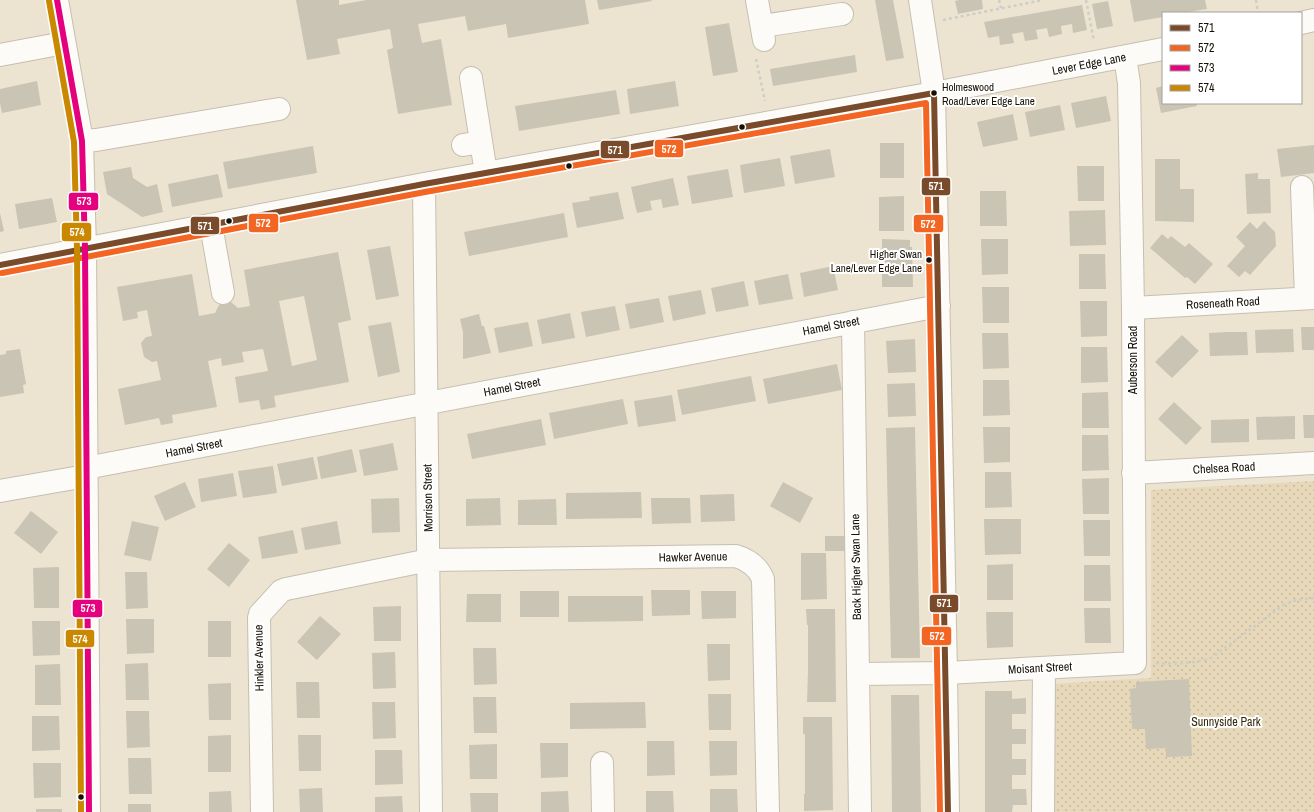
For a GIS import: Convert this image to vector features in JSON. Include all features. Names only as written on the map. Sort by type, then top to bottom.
[{"type":"street","points":[[57,0],[82,141],[85,249],[89,812]]},
{"type":"street","points":[[757,0],[763,33],[842,14]]},
{"type":"street","points":[[920,0],[934,93],[948,812]]},
{"type":"street","points":[[1302,23],[1314,20]]},
{"type":"street","points":[[0,55],[64,43]]},
{"type":"street","name":"Lever Edge Lane","points":[[0,264],[424,184],[934,93],[1162,49]]},
{"type":"street","name":"Auberson Road","points":[[1125,57],[1129,83],[1133,308],[1134,663]]},
{"type":"street","points":[[471,78],[472,143],[486,173]]},
{"type":"street","points":[[82,141],[96,140],[280,108]]},
{"type":"street","name":"Morrison Street","points":[[424,184],[431,812]]},
{"type":"street","points":[[1302,187],[1310,298]]},
{"type":"street","points":[[211,225],[223,293]]},
{"type":"street","name":"Roseneath Road","points":[[1133,308],[1310,298]]},
{"type":"street","name":"Hamel Street","points":[[0,491],[86,472],[427,403],[939,306]]},
{"type":"street","name":"Back Higher Swan Lane","points":[[853,322],[860,812]]},
{"type":"street","name":"Chelsea Road","points":[[1133,473],[1314,463]]},
{"type":"street","name":"Hawker Avenue","points":[[428,560],[736,556],[745,558],[760,570],[763,579],[768,812]]},
{"type":"street","name":"Hinkler Avenue","points":[[262,812],[260,614],[281,591],[286,589],[428,560]]},
{"type":"street","name":"Moisant Street","points":[[858,674],[946,673],[1134,663]]},
{"type":"street","points":[[1043,812],[1044,668]]},
{"type":"street","points":[[602,763],[603,812]]},
{"type":"path","points":[[999,0],[1001,8]]},
{"type":"path","points":[[923,24],[1043,0]]},
{"type":"path","points":[[1086,0],[1098,62]]},
{"type":"path","points":[[1256,0],[1258,12]]},
{"type":"path","points":[[763,33],[756,56],[769,123]]},
{"type":"path","points":[[1134,663],[1182,664],[1200,662],[1211,658],[1285,604],[1296,600],[1314,598]]},
{"type":"green space","name":"Sunnyside Park","points":[[1314,481],[1314,812],[1050,812],[1050,684],[1151,678],[1151,490]]},
{"type":"building","points":[[296,0],[339,0],[339,5],[366,0],[585,0],[589,24],[508,38],[506,24],[468,31],[465,16],[418,24],[422,43],[441,39],[452,105],[398,114],[387,50],[393,48],[390,29],[337,39],[340,54],[307,60]]},
{"type":"building","points":[[597,0],[651,0],[652,1],[599,10]]},
{"type":"building","points":[[875,0],[893,0],[904,58],[886,61]]},
{"type":"building","points":[[982,0],[983,9],[958,14],[955,1]]},
{"type":"building","points":[[1130,0],[1205,0],[1207,9],[1188,12],[1162,12],[1162,17],[1134,22]]},
{"type":"building","points":[[1108,1],[1113,26],[1097,29],[1092,4]]},
{"type":"building","points":[[1082,5],[1087,30],[1073,33],[1072,24],[1061,26],[1062,34],[1049,37],[1047,28],[1036,30],[1038,39],[1025,41],[1023,32],[1012,34],[1014,43],[1000,45],[999,36],[988,38],[984,22]]},
{"type":"building","points":[[729,23],[738,72],[713,76],[705,27]]},
{"type":"building","points":[[855,55],[857,72],[773,86],[770,69]]},
{"type":"building","points":[[37,81],[41,105],[2,113],[0,89]]},
{"type":"building","points":[[675,81],[679,106],[630,114],[627,89]]},
{"type":"building","points":[[1162,86],[1162,104],[1196,104],[1197,106],[1161,113],[1156,88]]},
{"type":"building","points":[[616,90],[620,114],[519,131],[515,106]]},
{"type":"building","points":[[1106,96],[1111,121],[1076,128],[1071,103]]},
{"type":"building","points":[[1060,105],[1065,130],[1030,137],[1025,112]]},
{"type":"building","points":[[1013,114],[1018,140],[983,147],[977,122]]},
{"type":"building","points":[[880,143],[904,143],[904,178],[880,178]]},
{"type":"building","points":[[1314,145],[1314,173],[1281,177],[1277,149]]},
{"type":"building","points":[[313,146],[317,173],[228,189],[223,162]]},
{"type":"building","points":[[830,149],[835,177],[795,184],[790,156]]},
{"type":"building","points":[[780,158],[785,186],[744,193],[740,165]]},
{"type":"building","points":[[1155,159],[1180,159],[1180,189],[1194,189],[1194,222],[1155,221]]},
{"type":"building","points":[[1077,166],[1104,166],[1104,201],[1078,201]]},
{"type":"building","points":[[131,167],[133,178],[147,187],[157,184],[163,212],[142,217],[107,194],[103,172]]},
{"type":"building","points":[[728,169],[733,197],[692,204],[687,176]]},
{"type":"building","points":[[1258,173],[1258,179],[1270,179],[1271,213],[1247,214],[1245,174]]},
{"type":"building","points":[[218,174],[223,197],[172,207],[168,184]]},
{"type":"building","points":[[673,178],[679,205],[663,208],[661,199],[650,201],[652,210],[637,213],[631,187]]},
{"type":"building","points":[[980,191],[1006,191],[1007,226],[980,226]]},
{"type":"building","points":[[618,192],[624,219],[577,228],[572,203],[590,200],[589,197]]},
{"type":"building","points":[[904,196],[904,231],[879,231],[879,197]]},
{"type":"building","points":[[52,198],[57,222],[19,229],[15,204]]},
{"type":"building","points":[[1105,210],[1106,245],[1070,246],[1069,211]]},
{"type":"building","points":[[0,213],[4,231],[0,232]]},
{"type":"building","points":[[564,213],[568,237],[469,256],[464,232]]},
{"type":"building","points":[[1264,221],[1275,232],[1276,246],[1250,275],[1245,271],[1239,277],[1227,266],[1245,246],[1236,237],[1250,222],[1257,229]]},
{"type":"building","points":[[1162,234],[1168,239],[1171,236],[1185,247],[1189,243],[1213,264],[1195,284],[1187,277],[1185,278],[1150,248]]},
{"type":"building","points":[[882,239],[910,240],[910,247],[912,247],[913,287],[882,287]]},
{"type":"building","points":[[981,239],[1008,239],[1008,274],[982,275]]},
{"type":"building","points":[[390,246],[399,296],[376,300],[367,250]]},
{"type":"building","points":[[338,252],[351,320],[338,323],[349,382],[274,396],[276,407],[261,410],[259,400],[239,403],[235,377],[268,371],[263,349],[242,352],[244,362],[222,366],[221,358],[208,361],[217,407],[172,415],[173,423],[161,425],[159,418],[125,425],[118,389],[161,380],[157,361],[152,362],[144,357],[141,343],[146,337],[152,336],[147,310],[137,312],[138,318],[123,321],[117,287],[192,274],[199,316],[215,313],[219,305],[231,302],[238,308],[250,306],[244,270]],"holes":[[[304,296],[317,360],[292,366],[279,301]]]},
{"type":"building","points":[[1079,254],[1105,254],[1106,289],[1079,289]]},
{"type":"building","points":[[833,266],[838,290],[804,297],[800,273]]},
{"type":"building","points":[[788,274],[793,299],[759,305],[754,281]]},
{"type":"building","points":[[744,281],[749,306],[716,312],[711,288]]},
{"type":"building","points":[[982,287],[1009,287],[1009,323],[983,323]]},
{"type":"building","points":[[701,290],[706,314],[673,321],[668,296]]},
{"type":"building","points":[[659,298],[664,322],[630,329],[625,304]]},
{"type":"building","points":[[1080,301],[1107,301],[1107,336],[1081,337]]},
{"type":"building","points":[[615,306],[620,330],[586,337],[581,312]]},
{"type":"building","points":[[570,313],[575,338],[542,344],[537,320]]},
{"type":"building","points":[[479,314],[482,326],[484,326],[491,353],[463,359],[463,332],[460,319]]},
{"type":"building","points":[[391,322],[400,372],[378,377],[368,326]]},
{"type":"building","points":[[528,322],[533,346],[499,353],[494,328]]},
{"type":"building","points":[[1301,327],[1314,327],[1314,350],[1302,350]]},
{"type":"building","points":[[1293,329],[1294,352],[1256,353],[1255,330]]},
{"type":"building","points":[[1247,332],[1248,355],[1210,356],[1209,333]]},
{"type":"building","points":[[982,333],[1008,333],[1009,368],[983,369]]},
{"type":"building","points":[[1182,335],[1199,351],[1172,378],[1155,362]]},
{"type":"building","points":[[915,339],[916,372],[888,373],[886,341]]},
{"type":"building","points":[[1081,347],[1107,347],[1108,382],[1081,383]]},
{"type":"building","points":[[20,349],[26,384],[23,385],[24,393],[0,397],[0,355],[6,354],[6,351]]},
{"type":"building","points":[[837,364],[842,390],[768,404],[763,379]]},
{"type":"building","points":[[751,376],[756,401],[682,415],[677,390]]},
{"type":"building","points":[[983,380],[1009,380],[1010,415],[983,416]]},
{"type":"building","points":[[915,383],[916,416],[888,417],[887,384]]},
{"type":"building","points":[[1108,392],[1109,428],[1082,428],[1082,393]]},
{"type":"building","points":[[672,395],[676,421],[638,427],[634,401]]},
{"type":"building","points":[[623,399],[628,424],[554,439],[549,413]]},
{"type":"building","points":[[1174,402],[1202,428],[1186,445],[1158,419]]},
{"type":"building","points":[[1303,415],[1314,415],[1314,438],[1304,438]]},
{"type":"building","points":[[1295,416],[1295,439],[1257,440],[1256,417]]},
{"type":"building","points":[[541,419],[546,445],[472,459],[467,434]]},
{"type":"building","points":[[1249,419],[1249,442],[1211,443],[1211,420]]},
{"type":"building","points":[[915,427],[920,658],[891,658],[886,428]]},
{"type":"building","points":[[983,427],[1010,427],[1010,462],[984,463]]},
{"type":"building","points":[[1082,435],[1108,435],[1109,470],[1082,471]]},
{"type":"building","points":[[393,443],[398,470],[364,476],[359,450]]},
{"type":"building","points":[[352,449],[357,472],[321,479],[317,457]]},
{"type":"building","points":[[313,457],[318,479],[282,486],[277,464]]},
{"type":"building","points":[[273,466],[277,493],[243,498],[238,471]]},
{"type":"building","points":[[985,472],[1011,472],[1012,507],[985,508]]},
{"type":"building","points":[[233,473],[237,496],[201,502],[198,479]]},
{"type":"building","points":[[1109,478],[1109,514],[1083,514],[1082,479]]},
{"type":"building","points":[[185,482],[196,507],[165,521],[154,496]]},
{"type":"building","points":[[783,482],[813,498],[800,523],[770,506]]},
{"type":"building","points":[[641,492],[642,518],[566,519],[566,493]]},
{"type":"building","points":[[734,494],[735,521],[701,522],[700,495]]},
{"type":"building","points":[[399,498],[400,532],[372,533],[371,499]]},
{"type":"building","points":[[500,498],[501,525],[466,526],[466,499]]},
{"type":"building","points":[[651,498],[690,498],[691,523],[652,524]]},
{"type":"building","points":[[556,499],[557,525],[518,525],[518,500]]},
{"type":"building","points":[[31,511],[58,532],[41,554],[14,533]]},
{"type":"building","points":[[984,519],[1021,519],[1021,554],[985,555]]},
{"type":"building","points":[[1083,520],[1110,520],[1110,556],[1084,556]]},
{"type":"building","points":[[132,521],[159,527],[151,561],[124,555]]},
{"type":"building","points":[[337,521],[341,544],[305,550],[301,528]]},
{"type":"building","points":[[293,530],[298,553],[262,559],[258,537]]},
{"type":"building","points":[[825,536],[849,536],[849,551],[825,551]]},
{"type":"building","points":[[229,543],[250,560],[229,587],[207,569]]},
{"type":"building","points":[[801,553],[826,553],[827,599],[801,600]]},
{"type":"building","points":[[1013,564],[1013,600],[987,600],[987,565]]},
{"type":"building","points":[[1084,565],[1110,565],[1111,601],[1084,601]]},
{"type":"building","points":[[59,567],[59,608],[34,608],[33,568]]},
{"type":"building","points":[[125,572],[147,572],[148,608],[126,609]]},
{"type":"building","points":[[651,590],[690,590],[690,615],[652,616]]},
{"type":"building","points":[[520,591],[559,591],[559,617],[520,617]]},
{"type":"building","points":[[701,591],[736,591],[736,618],[702,619]]},
{"type":"building","points":[[467,594],[501,594],[501,622],[466,622]]},
{"type":"building","points":[[568,596],[643,596],[643,621],[568,622]]},
{"type":"building","points":[[401,606],[401,641],[374,641],[373,607]]},
{"type":"building","points":[[1084,608],[1110,608],[1111,643],[1085,643]]},
{"type":"building","points":[[806,609],[835,609],[836,702],[807,702],[808,625]]},
{"type":"building","points":[[986,612],[1013,612],[1013,647],[987,648]]},
{"type":"building","points":[[320,616],[341,634],[317,660],[297,642]]},
{"type":"building","points":[[126,619],[154,619],[154,653],[127,654]]},
{"type":"building","points":[[32,621],[60,621],[60,655],[33,656]]},
{"type":"building","points":[[208,621],[231,621],[231,657],[208,657]]},
{"type":"building","points":[[707,644],[730,644],[730,680],[708,681]]},
{"type":"building","points":[[473,648],[496,648],[497,684],[474,685]]},
{"type":"building","points":[[395,652],[396,688],[373,689],[372,653]]},
{"type":"building","points":[[148,663],[149,700],[126,700],[125,664]]},
{"type":"building","points":[[60,664],[61,705],[35,705],[35,665]]},
{"type":"building","points":[[1189,679],[1192,756],[1166,757],[1166,748],[1146,749],[1145,729],[1132,729],[1130,689],[1136,688],[1136,682]]},
{"type":"building","points":[[296,682],[319,682],[320,718],[297,718]]},
{"type":"building","points":[[231,683],[231,720],[209,720],[208,684]]},
{"type":"building","points":[[985,691],[1012,691],[1012,699],[1026,698],[1026,714],[1012,714],[1012,729],[1026,729],[1026,744],[1012,744],[1012,759],[1026,759],[1026,775],[1012,775],[1012,789],[1026,789],[1027,805],[1013,805],[1012,812],[985,812]]},
{"type":"building","points":[[708,694],[731,694],[731,730],[709,730]]},
{"type":"building","points":[[891,695],[919,695],[921,812],[892,812]]},
{"type":"building","points":[[473,697],[496,697],[497,733],[474,733]]},
{"type":"building","points":[[372,702],[395,702],[396,738],[373,739]]},
{"type":"building","points":[[645,702],[646,728],[570,729],[570,703]]},
{"type":"building","points":[[126,711],[149,711],[150,747],[127,748]]},
{"type":"building","points":[[32,716],[59,716],[60,750],[32,751]]},
{"type":"building","points":[[803,717],[832,717],[833,810],[804,811],[805,734],[803,734]]},
{"type":"building","points":[[231,735],[231,772],[208,772],[208,736]]},
{"type":"building","points":[[298,735],[321,735],[321,771],[299,771]]},
{"type":"building","points":[[647,741],[674,741],[675,775],[647,776]]},
{"type":"building","points":[[709,741],[737,741],[737,775],[710,776]]},
{"type":"building","points":[[540,743],[568,743],[568,777],[541,778]]},
{"type":"building","points":[[497,744],[497,779],[470,779],[469,745]]},
{"type":"building","points":[[375,750],[402,750],[403,784],[375,785]]},
{"type":"building","points":[[128,758],[151,758],[152,794],[129,794]]},
{"type":"building","points":[[33,763],[61,763],[61,797],[34,798]]},
{"type":"building","points":[[322,788],[323,812],[300,812],[299,789]]},
{"type":"building","points":[[710,789],[737,789],[738,812],[710,812]]},
{"type":"building","points":[[231,791],[232,812],[209,812],[209,792]]},
{"type":"building","points":[[568,791],[569,812],[541,812],[541,792]]},
{"type":"building","points":[[646,791],[673,791],[674,812],[646,812]]},
{"type":"building","points":[[470,793],[498,793],[498,812],[471,812]]},
{"type":"building","points":[[402,796],[403,812],[375,812],[375,797]]},
{"type":"building","points":[[128,804],[151,804],[151,812],[128,812]]},
{"type":"building","points":[[36,809],[62,809],[62,812],[36,812]]},
{"type":"transit line","name":"573","points":[[57,0],[82,141],[85,249],[89,812]]},
{"type":"transit line","name":"574","points":[[49,1],[74,142],[77,249],[81,812]]},
{"type":"transit line","name":"571","points":[[0,265],[424,184],[934,93],[948,812]]},
{"type":"transit line","name":"572","points":[[2,273],[425,192],[926,103],[940,812]]},
{"type":"place","name":"Holmeswood Road/Lever Edge Lane","points":[[934,93]]},
{"type":"place","name":"Higher Swan Lane/Lever Edge Lane","points":[[929,260]]}]
